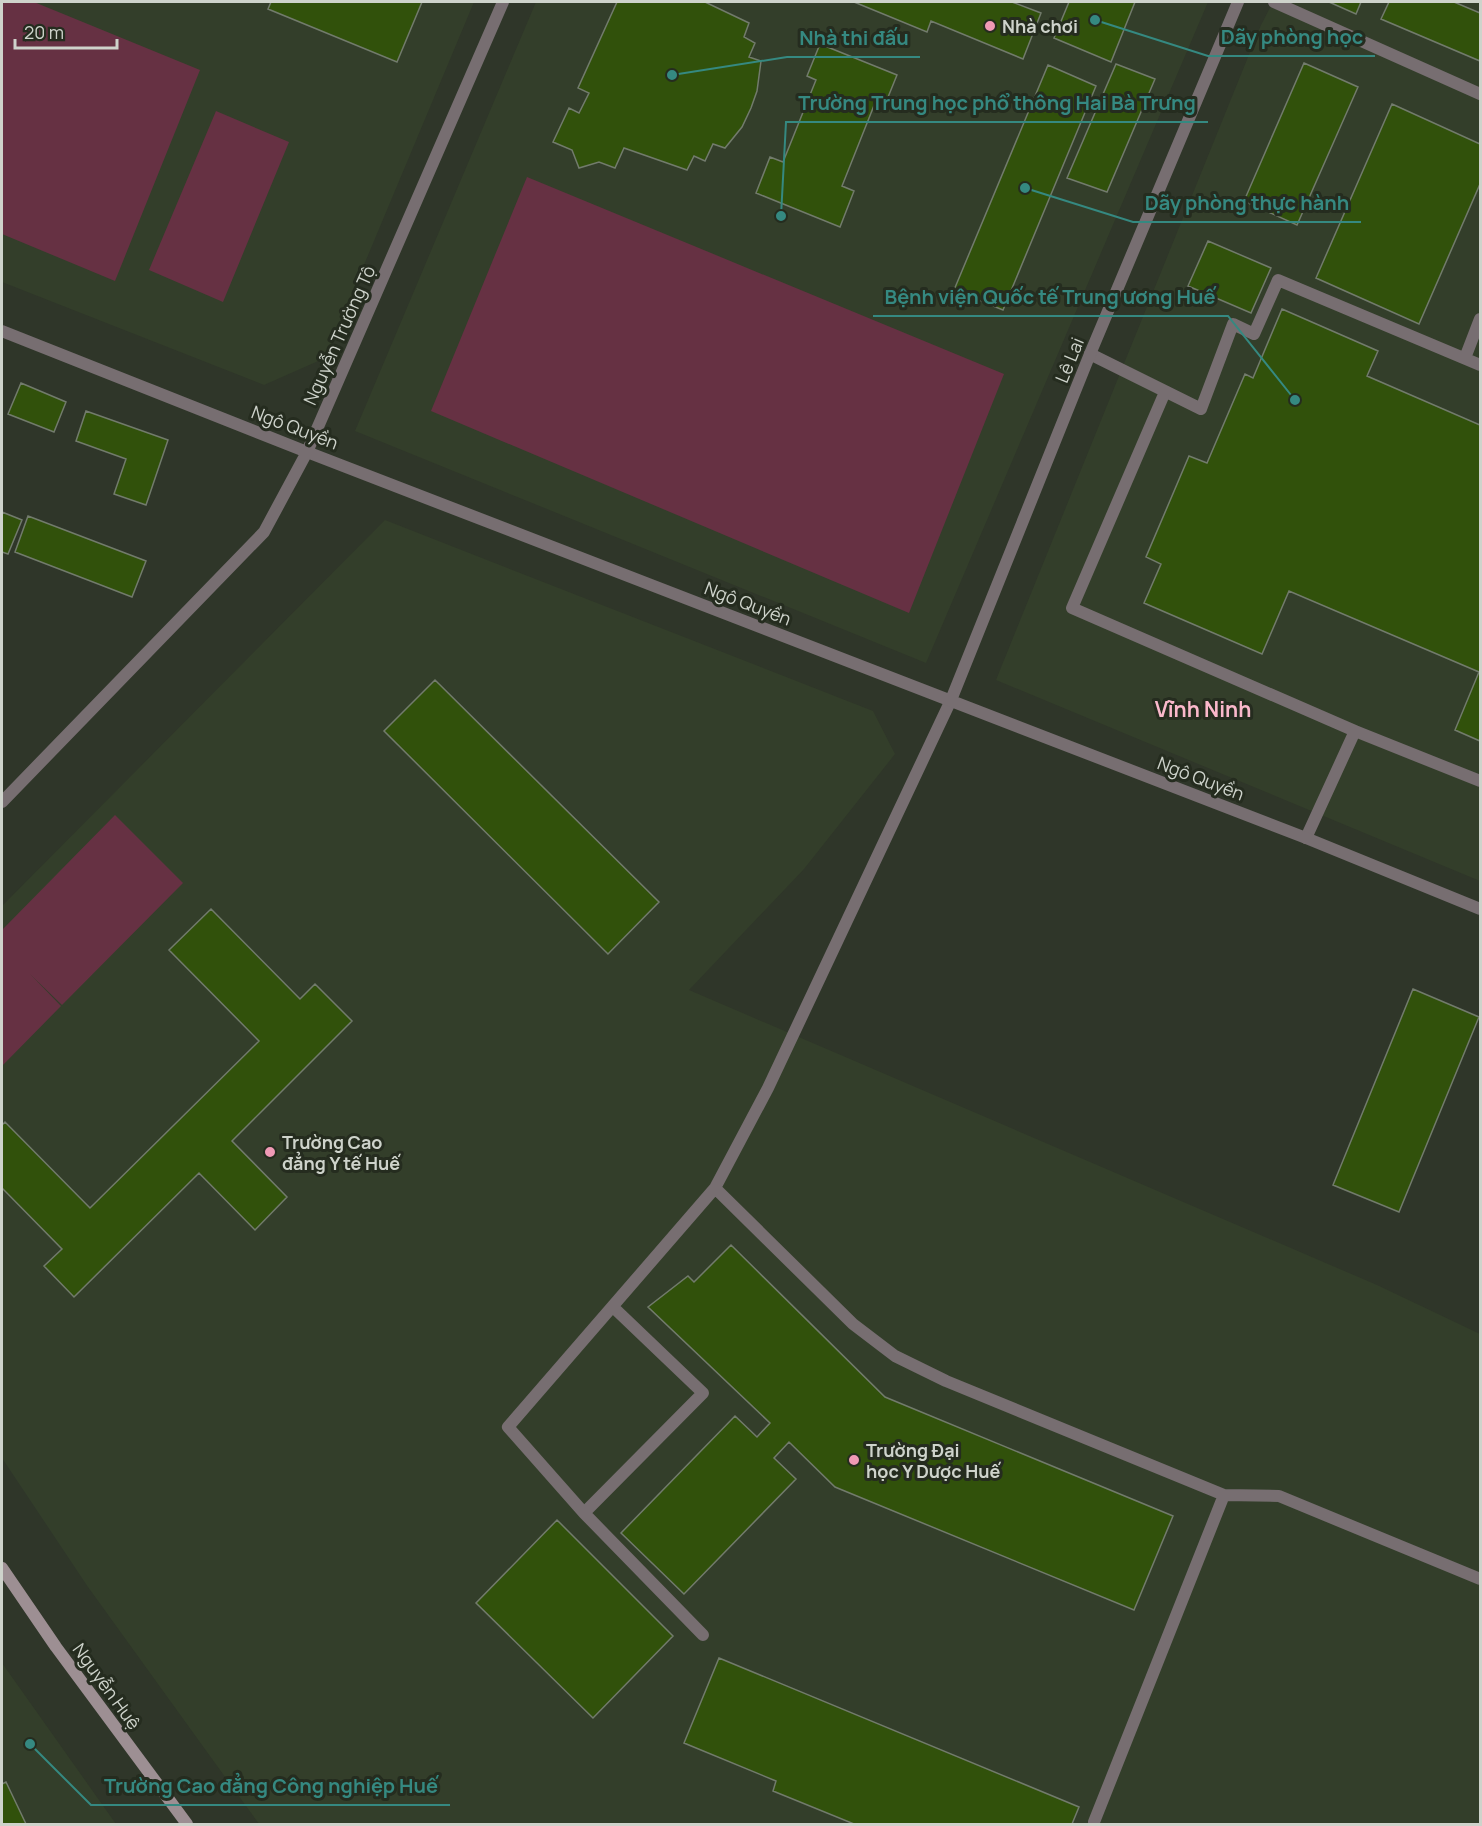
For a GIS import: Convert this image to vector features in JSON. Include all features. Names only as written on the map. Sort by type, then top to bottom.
[{"type":"main road","name":"Nguyễn Huệ","points":[[2,1568],[56,1647],[186,1824]]},
{"type":"street","name":"Nguyễn Trường Tộ","points":[[2,802],[264,532],[307,452],[503,2]]},
{"type":"street","name":"Lê Lai","points":[[584,1513],[508,1427],[715,1188],[768,1088],[951,700],[1090,354],[1238,2]]},
{"type":"street","points":[[1274,2],[1480,94]]},
{"type":"street","points":[[1090,354],[1201,409],[1233,324],[1254,334],[1278,280],[1480,365]]},
{"type":"street","points":[[1465,358],[1480,319]]},
{"type":"street","name":"Ngô Quyền","points":[[2,331],[307,452],[1306,838],[1480,909]]},
{"type":"street","points":[[1165,392],[1072,608],[1355,731],[1480,781]]},
{"type":"street","points":[[1306,838],[1355,731]]},
{"type":"street","points":[[715,1188],[853,1324],[895,1356],[946,1381],[1224,1495],[1280,1496],[1480,1579]]},
{"type":"street","points":[[613,1307],[703,1393],[584,1513],[703,1635]]},
{"type":"street","points":[[1094,1822],[1224,1495]]},
{"type":"shaded area","points":[[2,2],[474,2],[325,358],[264,385],[2,282]]},
{"type":"shaded area","points":[[2,2],[34,2],[200,70],[115,281],[2,234]]},
{"type":"shaded area","points":[[536,2],[1208,2],[926,663],[355,431]]},
{"type":"shaded area","points":[[1273,2],[1480,2],[1480,881],[996,680],[1261,25]]},
{"type":"shaded area","points":[[216,111],[289,142],[223,302],[149,270]]},
{"type":"shaded area","points":[[527,177],[1004,374],[909,613],[431,411]]},
{"type":"shaded area","name":"Trường Đại học Y Dược Huế","points":[[385,520],[873,711],[895,754],[804,869],[689,990],[1377,1285],[1480,1334],[1480,1824],[259,1824],[88,1587],[2,1458],[2,906]]},
{"type":"shaded area","points":[[115,815],[183,883],[62,1005],[30,974],[61,1006],[2,1066],[2,930]]},
{"type":"shaded area","points":[[2,1663],[116,1824],[2,1824]]},
{"type":"building","points":[[271,2],[422,2],[397,62],[268,9]]},
{"type":"building","points":[[617,2],[705,2],[749,23],[744,37],[755,43],[749,57],[761,61],[757,91],[751,108],[742,127],[725,148],[713,144],[705,161],[694,156],[687,170],[624,148],[615,168],[599,162],[579,168],[572,150],[553,142],[569,108],[579,113],[589,93],[578,88]]},
{"type":"building","name":"Nhà chơi","points":[[854,2],[1012,2],[1041,13],[1023,59],[931,21],[927,32]]},
{"type":"building","points":[[1069,2],[1135,2],[1111,62],[1054,38]]},
{"type":"building","points":[[1329,2],[1361,2],[1356,14]]},
{"type":"building","points":[[1389,2],[1454,2],[1480,13],[1480,61],[1381,19]]},
{"type":"building","points":[[820,44],[897,75],[884,107],[875,103],[842,186],[854,191],[840,227],[756,193],[770,157],[783,162],[816,80],[807,76]]},
{"type":"building","points":[[1304,63],[1358,87],[1297,225],[1244,201]]},
{"type":"building","points":[[1116,64],[1155,79],[1107,192],[1067,178]]},
{"type":"building","points":[[1048,65],[1096,86],[1003,310],[954,290]]},
{"type":"building","points":[[1392,104],[1480,144],[1480,184],[1419,324],[1316,278]]},
{"type":"building","points":[[1208,241],[1271,268],[1251,313],[1188,286]]},
{"type":"building","points":[[1282,309],[1378,351],[1367,376],[1480,425],[1480,741],[1455,730],[1479,672],[1289,591],[1262,654],[1144,603],[1161,564],[1146,557],[1189,456],[1207,463],[1245,374],[1253,378]]},
{"type":"building","points":[[21,383],[66,402],[54,432],[8,414]]},
{"type":"building","points":[[86,411],[168,440],[146,505],[114,494],[126,459],[76,441]]},
{"type":"building","points":[[2,512],[22,520],[8,554],[2,552]]},
{"type":"building","points":[[28,516],[146,561],[132,597],[15,552]]},
{"type":"building","points":[[435,680],[659,902],[608,954],[384,731]]},
{"type":"building","points":[[211,909],[300,999],[315,984],[352,1021],[232,1141],[287,1197],[255,1230],[199,1173],[74,1297],[44,1266],[62,1249],[2,1188],[2,1125],[5,1122],[90,1208],[259,1041],[169,950]]},
{"type":"building","points":[[1413,989],[1479,1017],[1399,1212],[1333,1185]]},
{"type":"building","points":[[731,1245],[885,1397],[1173,1516],[1134,1610],[835,1487],[789,1442],[774,1458],[796,1479],[684,1594],[621,1533],[735,1416],[757,1437],[770,1423],[648,1307],[688,1276],[694,1282]]},
{"type":"building","points":[[557,1520],[673,1636],[593,1718],[476,1603]]},
{"type":"building","points":[[719,1658],[1079,1807],[1072,1824],[854,1824],[773,1791],[776,1781],[684,1743]]},
{"type":"building","points":[[6,1782],[26,1824],[2,1824],[2,1784]]},
{"type":"place","name":"Dãy phòng học","points":[[1095,20]]},
{"type":"place","name":"Nhà chơi","points":[[990,26]]},
{"type":"place","name":"Nhà thi đấu","points":[[672,75]]},
{"type":"place","name":"Dãy phòng thực hành","points":[[1025,188]]},
{"type":"place","name":"Trường Trung học phổ thông Hai Bà Trưng","points":[[781,216]]},
{"type":"place","name":"Bệnh viện Quốc tế Trung ương Huế","points":[[1295,400]]},
{"type":"place","name":"Trường Cao đẳng Y tế Huế","points":[[270,1152]]},
{"type":"place","name":"Trường Đại học Y Dược Huế","points":[[854,1460]]},
{"type":"place","name":"Trường Cao đẳng Công nghiệp Huế","points":[[30,1744]]},
{"type":"district","name":"Vĩnh Ninh","points":[[1203,709]]}]
